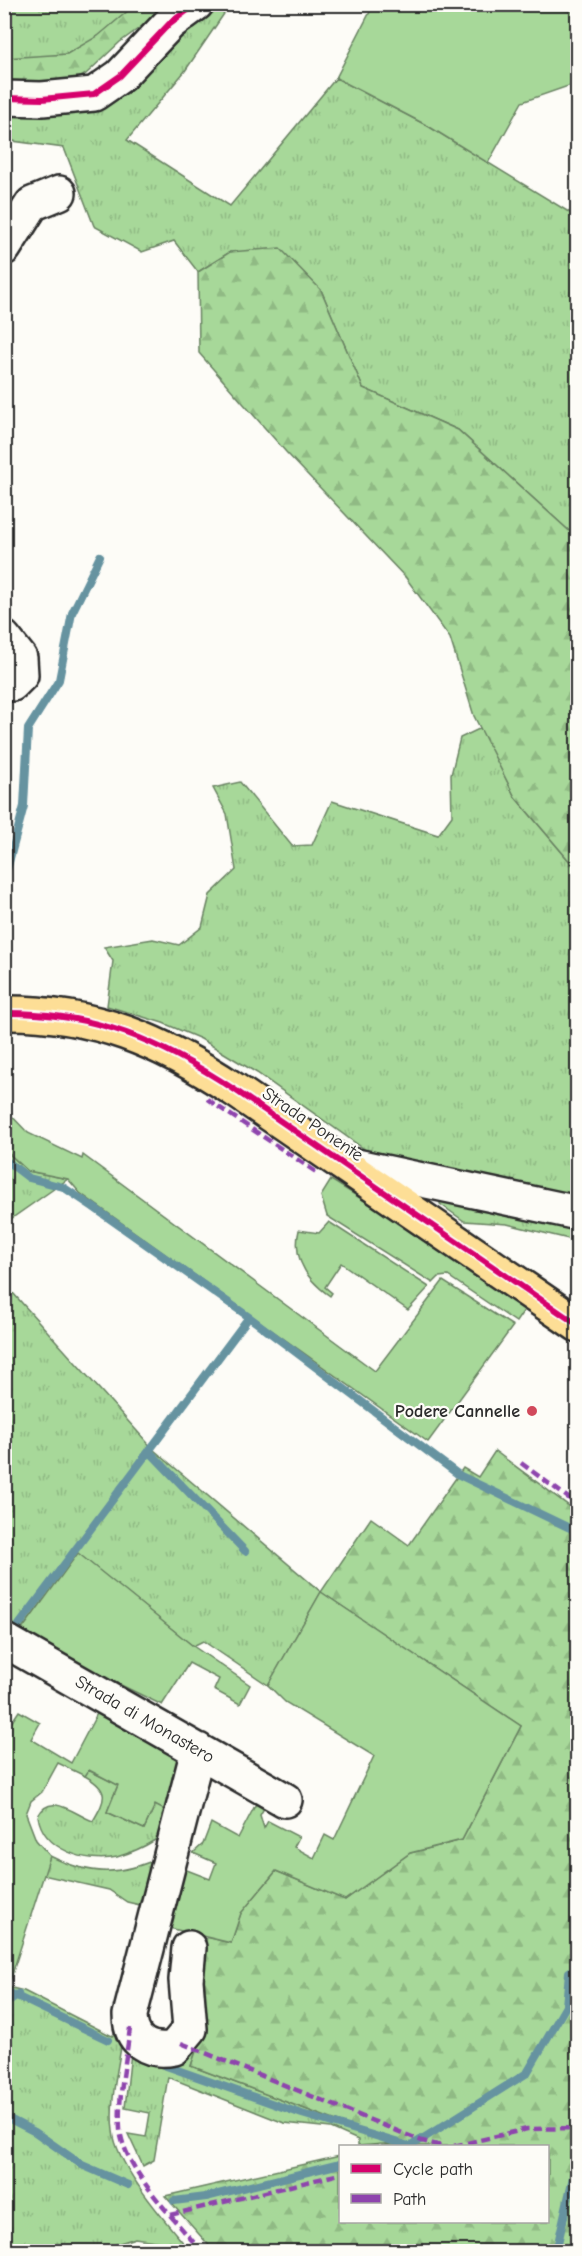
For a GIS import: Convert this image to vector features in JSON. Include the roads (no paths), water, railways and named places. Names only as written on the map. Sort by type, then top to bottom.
[{"type":"main road","name":"Strada Ponente","points":[[4,1013],[86,1020],[137,1035],[162,1046],[208,1072],[578,1325]]},
{"type":"street","points":[[4,98],[42,99],[94,94],[120,76],[170,23],[196,4]]},
{"type":"street","points":[[4,248],[32,204],[59,193]]},
{"type":"street","points":[[4,638],[20,658],[21,675],[12,684],[4,684]]},
{"type":"street","points":[[342,1163],[578,1213]]},
{"type":"street","name":"Strada di Monastero","points":[[4,1640],[285,1800]]},
{"type":"street","points":[[189,1948],[186,1980],[190,2029],[174,2048],[164,2050],[148,2047],[135,2038],[130,2028],[130,2015],[198,1750]]},
{"type":"waterway","points":[[4,881],[24,806],[28,729],[59,680],[72,613],[100,556]]},
{"type":"waterway","points":[[4,1159],[29,1178],[63,1187],[93,1207],[249,1317],[459,1475],[578,1532]]},
{"type":"waterway","points":[[19,1625],[249,1317]]},
{"type":"waterway","points":[[149,1451],[245,1551]]},
{"type":"waterway","points":[[413,2145],[527,2073],[566,2006],[569,1972],[578,1967]]},
{"type":"waterway","points":[[4,1990],[108,2040]]},
{"type":"waterway","points":[[4,2005],[18,1994]]},
{"type":"waterway","points":[[155,2062],[302,2114],[406,2145]]},
{"type":"waterway","points":[[4,2116],[35,2132],[82,2165],[128,2185]]},
{"type":"waterway","points":[[556,2252],[578,2155]]},
{"type":"waterway","points":[[174,2201],[206,2197],[339,2164]]},
{"type":"place","name":"Podere Cannelle","points":[[532,1411]]}]
